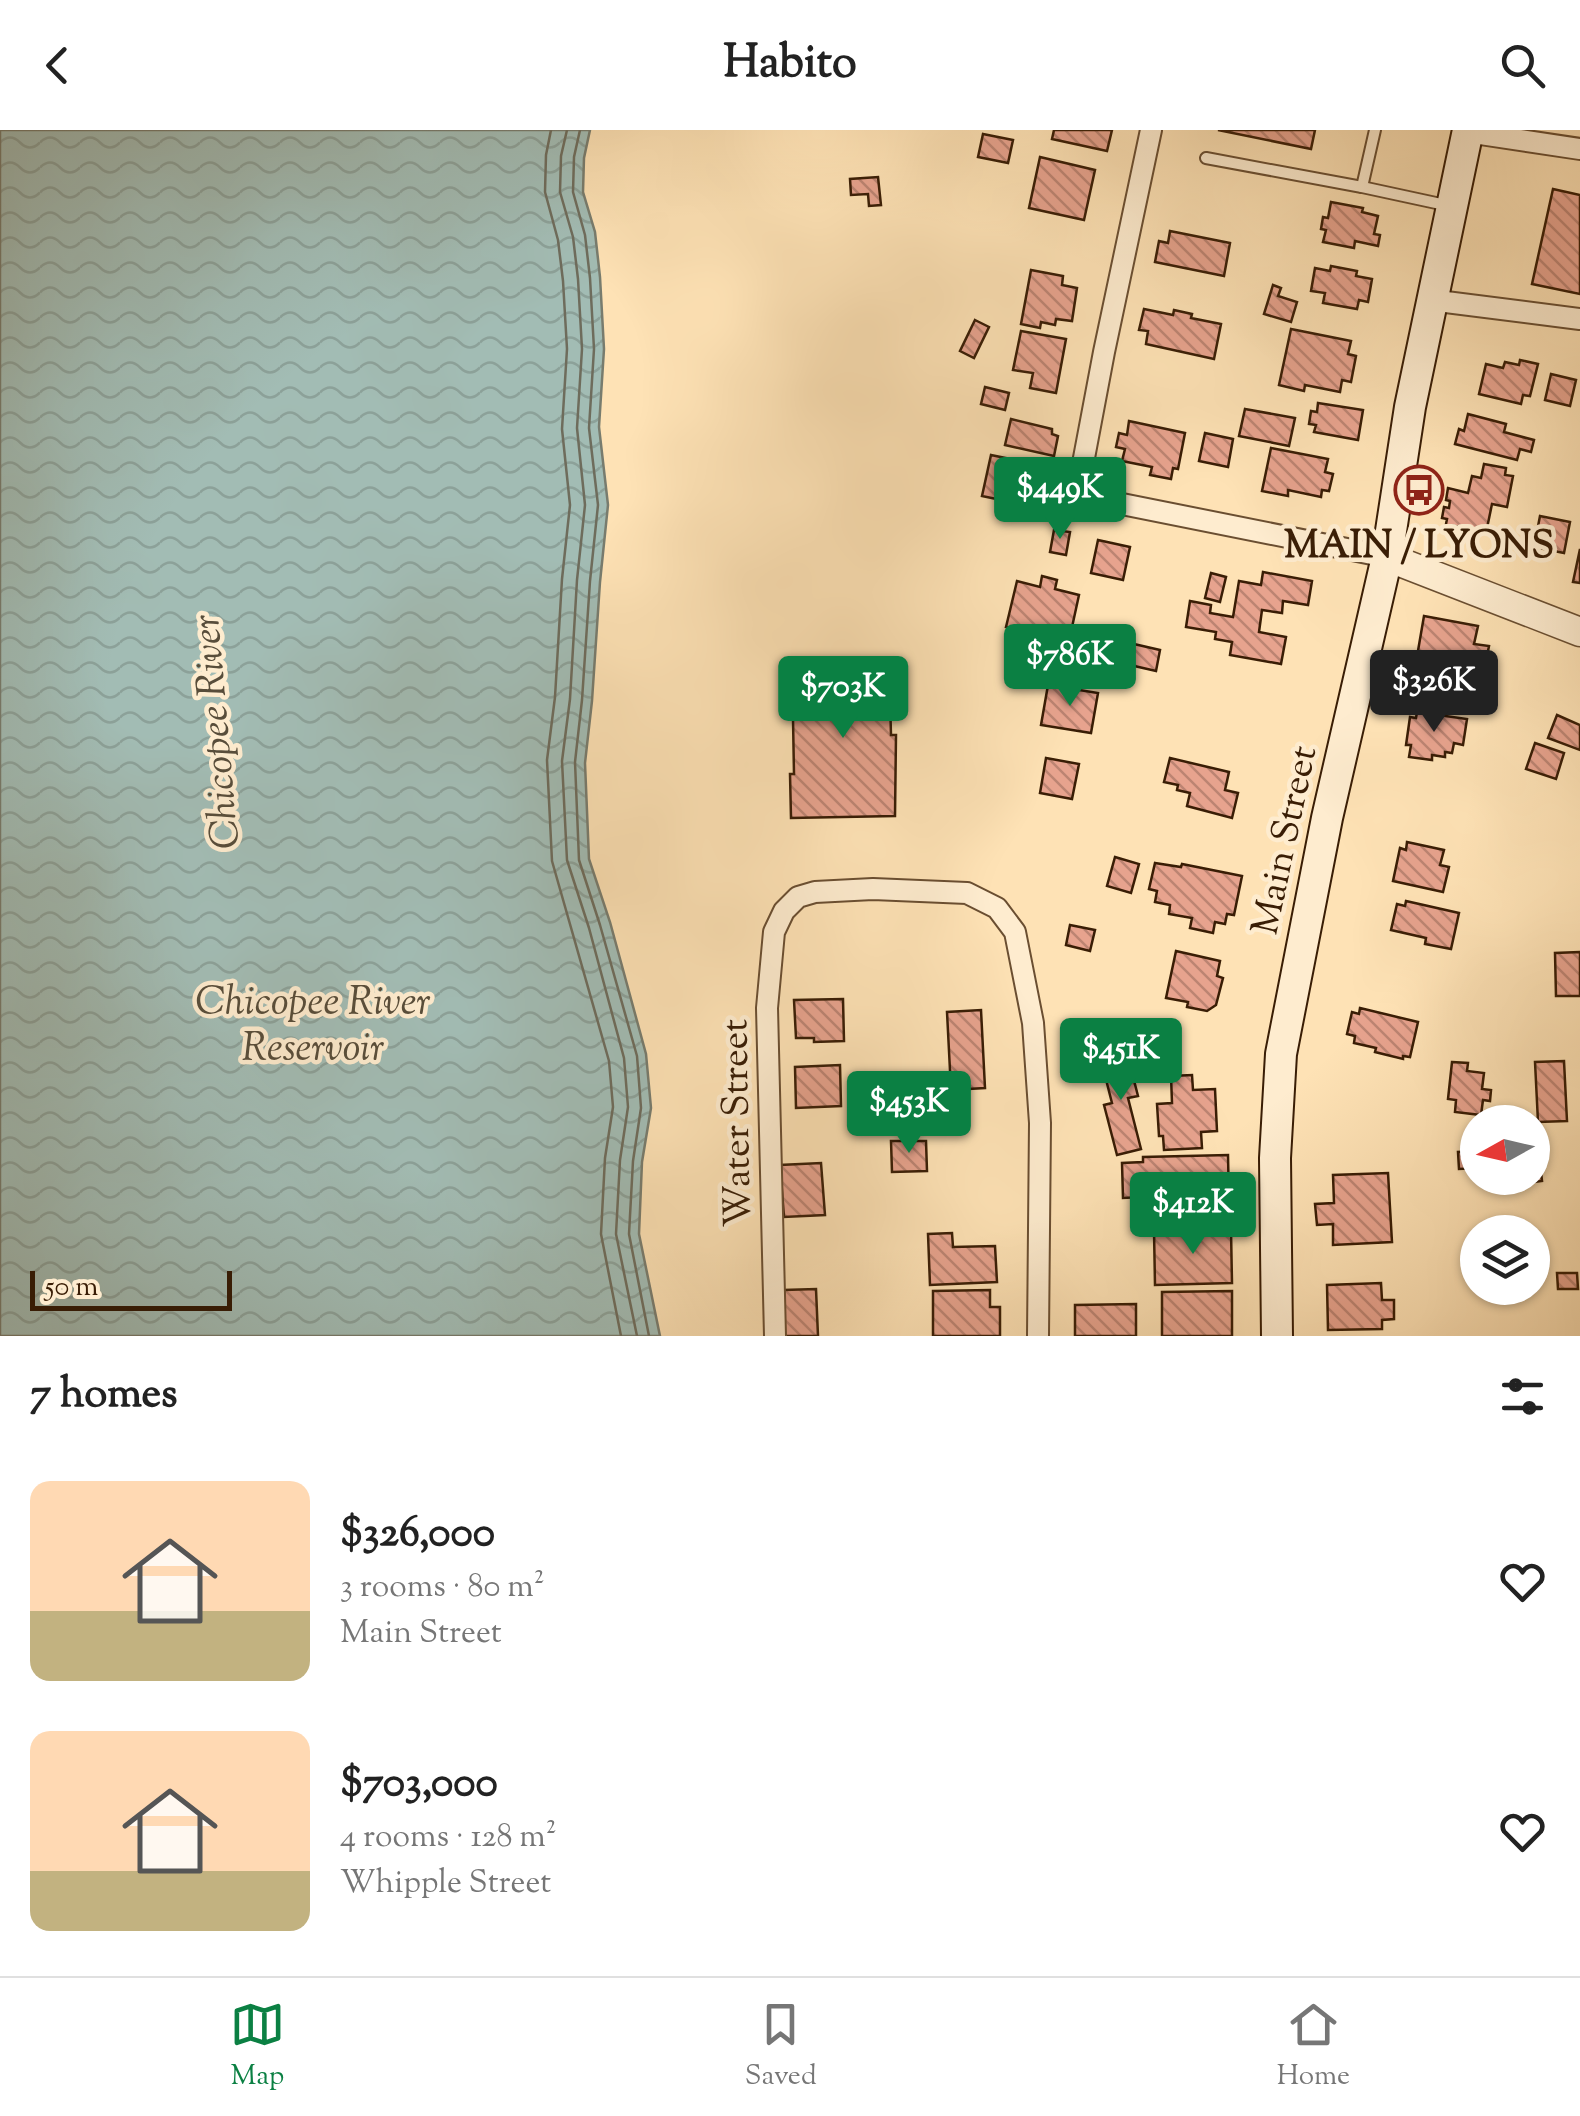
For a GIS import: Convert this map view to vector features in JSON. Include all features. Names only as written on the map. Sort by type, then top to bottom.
[{"type":"main road","name":"Main Street","points":[[1276,1336],[1275,1158],[1281,1054],[1327,818],[1387,557],[1430,300],[1468,131]]},
{"type":"street","points":[[1151,130],[1078,495],[1387,557],[1580,632]]},
{"type":"street","points":[[1468,131],[1580,149]]},
{"type":"street","points":[[1430,300],[1580,319]]},
{"type":"street","name":"Water Street","points":[[775,1336],[767,1008],[774,932],[784,912],[798,897],[815,892],[874,889],[967,893],[997,908],[1015,932],[1033,1023],[1040,1122],[1038,1336]]},
{"type":"lane","points":[[1362,187],[1374,130]]},
{"type":"lane","points":[[1206,158],[1451,206]]},
{"type":"water","name":"Chicopee River Reservoir","points":[[0,130],[590,130],[583,192],[595,232],[600,277],[604,349],[599,427],[608,505],[585,763],[589,859],[646,1054],[651,1108],[642,1162],[639,1234],[660,1336],[0,1336]]},
{"type":"building","points":[[1054,130],[1112,130],[1107,151],[1052,139]]},
{"type":"building","points":[[1218,130],[1315,130],[1311,149]]},
{"type":"building","points":[[983,134],[1013,140],[1008,163],[978,157]]},
{"type":"building","points":[[1040,157],[1095,170],[1084,220],[1029,208]]},
{"type":"building","points":[[878,177],[881,205],[869,206],[868,194],[851,195],[850,179]]},
{"type":"building","points":[[1553,189],[1580,195],[1580,294],[1532,284]]},
{"type":"building","points":[[1331,202],[1363,208],[1362,212],[1378,216],[1374,234],[1380,235],[1378,246],[1355,241],[1354,248],[1323,242],[1323,217],[1328,218]]},
{"type":"building","points":[[1170,231],[1230,243],[1224,276],[1155,262],[1159,241],[1168,243]]},
{"type":"building","points":[[1331,266],[1357,271],[1356,276],[1372,279],[1368,302],[1359,300],[1357,309],[1323,303],[1325,293],[1311,291],[1315,268],[1330,271]]},
{"type":"building","points":[[1031,270],[1063,276],[1062,285],[1077,288],[1072,321],[1056,319],[1055,325],[1041,322],[1040,328],[1021,324]]},
{"type":"building","points":[[1273,285],[1281,288],[1278,296],[1297,302],[1291,322],[1264,314]]},
{"type":"building","points":[[1144,309],[1173,315],[1174,310],[1221,324],[1214,359],[1146,344],[1148,331],[1139,330]]},
{"type":"building","points":[[975,320],[989,327],[974,358],[960,351]]},
{"type":"building","points":[[1291,329],[1351,341],[1348,354],[1356,356],[1351,382],[1342,380],[1340,392],[1305,385],[1304,391],[1279,385]]},
{"type":"building","points":[[1021,331],[1066,339],[1056,393],[1030,388],[1033,373],[1013,370]]},
{"type":"building","points":[[1520,360],[1538,364],[1530,396],[1523,395],[1521,404],[1479,394],[1486,364],[1503,368],[1505,362],[1519,365]]},
{"type":"building","points":[[1551,374],[1576,380],[1570,406],[1545,400]]},
{"type":"building","points":[[985,387],[1009,393],[1005,410],[981,404]]},
{"type":"building","points":[[1318,403],[1363,410],[1358,440],[1314,432],[1316,425],[1309,424],[1311,411],[1317,412]]},
{"type":"building","points":[[1245,409],[1295,418],[1289,446],[1239,436]]},
{"type":"building","points":[[1468,414],[1506,424],[1504,432],[1534,440],[1531,452],[1520,449],[1517,460],[1455,444],[1459,429],[1464,431]]},
{"type":"building","points":[[1011,419],[1052,429],[1052,434],[1058,436],[1054,456],[1005,445]]},
{"type":"building","points":[[1129,421],[1185,433],[1178,469],[1173,468],[1171,479],[1150,475],[1152,467],[1122,461],[1125,449],[1116,447],[1119,433],[1127,435]]},
{"type":"building","points":[[1205,433],[1233,439],[1228,467],[1199,461]]},
{"type":"building","points":[[1271,448],[1328,459],[1325,472],[1333,474],[1329,491],[1322,490],[1321,497],[1288,490],[1288,496],[1262,491]]},
{"type":"building","points":[[991,455],[1044,466],[1035,507],[982,496]]},
{"type":"building","points":[[1484,464],[1506,468],[1505,475],[1513,476],[1507,507],[1492,504],[1486,533],[1446,524],[1447,519],[1442,518],[1444,507],[1449,508],[1448,488],[1468,493],[1472,476],[1481,478]]},
{"type":"building","points":[[1540,516],[1570,522],[1564,553],[1534,547]]},
{"type":"building","points":[[1054,530],[1070,532],[1066,555],[1050,552]]},
{"type":"building","points":[[1098,540],[1130,547],[1123,580],[1091,573]]},
{"type":"building","points":[[1580,549],[1580,583],[1573,582]]},
{"type":"building","points":[[1263,572],[1312,581],[1308,605],[1283,601],[1282,613],[1262,610],[1259,632],[1286,637],[1281,664],[1230,655],[1232,642],[1215,639],[1216,632],[1186,627],[1190,601],[1211,605],[1210,613],[1233,617],[1239,581],[1261,585]]},
{"type":"building","points":[[1211,573],[1226,577],[1220,602],[1205,598]]},
{"type":"building","points":[[1042,576],[1057,580],[1055,589],[1079,595],[1069,641],[1006,627],[1017,581],[1040,587]]},
{"type":"building","points":[[1424,616],[1478,626],[1474,644],[1489,646],[1484,671],[1470,668],[1467,683],[1414,674]]},
{"type":"building","points":[[1134,644],[1160,650],[1156,671],[1130,665]]},
{"type":"building","points":[[889,661],[891,735],[896,735],[895,816],[791,818],[792,663]]},
{"type":"building","points":[[1048,685],[1098,693],[1091,733],[1041,725]]},
{"type":"building","points":[[1417,712],[1467,719],[1463,745],[1454,743],[1452,753],[1445,752],[1445,757],[1432,755],[1432,760],[1409,757],[1411,745],[1406,745],[1410,717],[1416,718]]},
{"type":"building","points":[[1557,715],[1580,725],[1580,750],[1548,738]]},
{"type":"building","points":[[1535,743],[1564,753],[1556,779],[1526,769]]},
{"type":"building","points":[[1046,758],[1079,764],[1072,799],[1040,793]]},
{"type":"building","points":[[1170,758],[1229,772],[1225,790],[1238,793],[1232,818],[1187,806],[1190,793],[1164,782]]},
{"type":"building","points":[[1407,842],[1444,850],[1440,865],[1449,867],[1443,892],[1393,881],[1400,848],[1406,850]]},
{"type":"building","points":[[1115,857],[1139,864],[1131,893],[1107,886]]},
{"type":"building","points":[[1155,863],[1181,867],[1182,864],[1242,876],[1234,915],[1227,914],[1225,924],[1215,922],[1213,933],[1190,928],[1192,918],[1169,914],[1170,905],[1155,902],[1157,891],[1149,889]]},
{"type":"building","points":[[1406,901],[1459,913],[1451,949],[1425,944],[1426,938],[1391,930],[1397,904],[1405,906]]},
{"type":"building","points":[[1070,925],[1095,930],[1090,951],[1066,945]]},
{"type":"building","points":[[1176,951],[1220,961],[1217,976],[1223,978],[1216,1005],[1207,1011],[1166,998]]},
{"type":"building","points":[[1580,952],[1580,996],[1556,996],[1555,953]]},
{"type":"building","points":[[843,999],[844,1041],[796,1038],[794,1000]]},
{"type":"building","points":[[1360,1008],[1418,1022],[1410,1057],[1375,1052],[1376,1048],[1354,1043],[1355,1036],[1347,1034],[1352,1012],[1359,1014]]},
{"type":"building","points":[[981,1010],[985,1088],[951,1090],[947,1012]]},
{"type":"building","points":[[1127,1053],[1138,1096],[1128,1098],[1141,1149],[1117,1155],[1104,1105],[1112,1103],[1101,1060]]},
{"type":"building","points":[[1564,1061],[1567,1121],[1550,1122],[1550,1105],[1537,1105],[1535,1062]]},
{"type":"building","points":[[1452,1062],[1468,1063],[1467,1071],[1484,1073],[1482,1089],[1491,1090],[1490,1101],[1460,1105],[1460,1113],[1455,1112],[1456,1100],[1448,1099]]},
{"type":"building","points":[[840,1065],[841,1106],[796,1108],[795,1067]]},
{"type":"building","points":[[1192,1075],[1193,1090],[1215,1089],[1217,1131],[1201,1132],[1202,1148],[1164,1150],[1157,1104],[1172,1103],[1171,1076]]},
{"type":"building","points":[[891,1141],[926,1141],[927,1171],[892,1172]]},
{"type":"building","points":[[1228,1155],[1229,1204],[1223,1204],[1224,1211],[1144,1213],[1143,1197],[1123,1198],[1122,1163],[1143,1162],[1143,1157]]},
{"type":"building","points":[[821,1163],[825,1215],[784,1217],[780,1165]]},
{"type":"building","points":[[1388,1173],[1392,1242],[1333,1245],[1333,1224],[1317,1225],[1315,1204],[1334,1203],[1333,1175]]},
{"type":"building","points":[[1231,1230],[1232,1283],[1155,1285],[1154,1231]]},
{"type":"building","points":[[952,1233],[953,1247],[995,1246],[997,1282],[930,1285],[928,1234]]},
{"type":"building","points":[[1557,1273],[1577,1273],[1578,1289],[1558,1289]]},
{"type":"building","points":[[1381,1283],[1382,1300],[1394,1300],[1394,1319],[1382,1320],[1382,1329],[1328,1330],[1327,1285]]},
{"type":"building","points":[[816,1289],[818,1336],[785,1336],[784,1290]]},
{"type":"building","points":[[990,1290],[990,1307],[1000,1307],[1000,1336],[933,1336],[933,1291]]},
{"type":"building","points":[[1232,1291],[1232,1336],[1162,1336],[1162,1292]]},
{"type":"building","points":[[1136,1304],[1136,1336],[1075,1336],[1075,1305]]},
{"type":"place","name":"MAIN / LYONS","points":[[1419,490]]},
{"type":"water label","name":"Chicopee River","points":[[214,732]]}]
